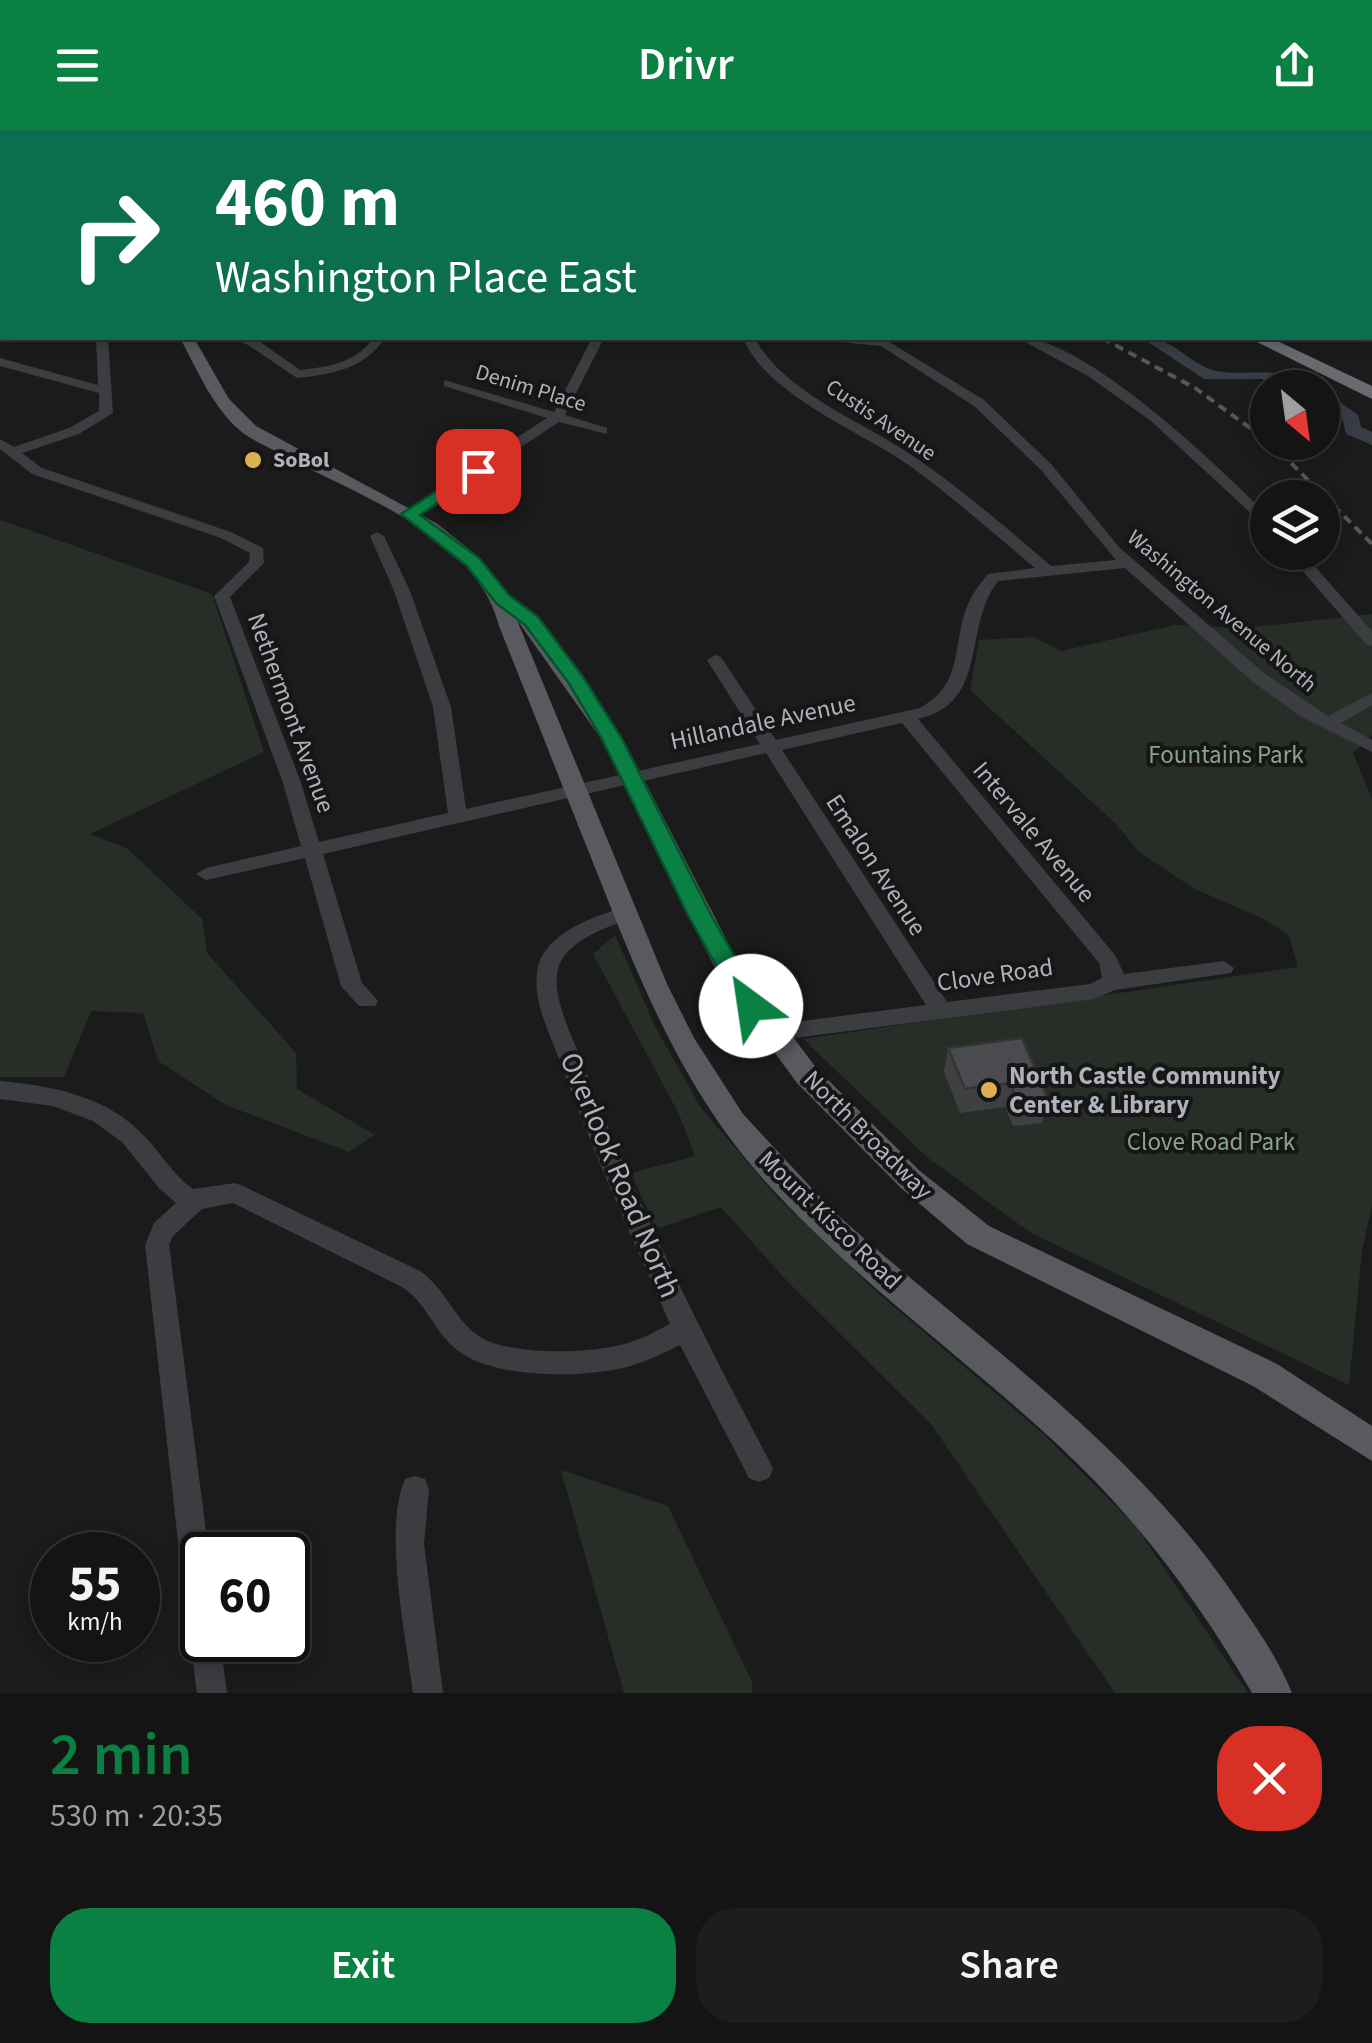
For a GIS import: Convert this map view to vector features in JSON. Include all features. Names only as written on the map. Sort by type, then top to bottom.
[{"type":"highway","points":[[1262,340],[1372,393]]},
{"type":"highway","points":[[1283,340],[1372,384]]},
{"type":"main road","name":"North Broadway","points":[[187,340],[222,401],[250,430],[409,514],[459,548],[502,599],[531,621],[576,681],[632,778],[729,972],[771,1034],[910,1179],[978,1235],[1264,1375],[1372,1444]]},
{"type":"main road","name":"Mount Kisco Road","points":[[502,599],[625,914],[676,1032],[733,1122],[826,1224],[1115,1477],[1190,1565],[1274,1693]]},
{"type":"street","points":[[6,447],[98,420],[106,409],[102,340]]},
{"type":"street","points":[[242,340],[262,348],[298,374],[358,361],[372,351],[378,340]]},
{"type":"street","points":[[409,514],[558,418],[597,340]]},
{"type":"street","name":"Custis Avenue","points":[[749,340],[760,359],[847,423],[894,448],[1045,570]]},
{"type":"street","name":"Washington Avenue North","points":[[880,340],[979,402],[1046,468],[1129,563],[1259,678],[1372,748]]},
{"type":"street","points":[[1028,340],[1088,368],[1145,408],[1250,508]]},
{"type":"street","points":[[0,362],[102,390]]},
{"type":"street","name":"Denim Place","points":[[448,382],[602,431]]},
{"type":"street","name":"Nethermont Avenue","points":[[6,447],[37,471],[226,535],[258,551],[256,564],[222,596],[313,848],[352,986],[367,1001]]},
{"type":"street","points":[[376,536],[408,606],[442,707],[458,816]]},
{"type":"street","name":"Hillandale Avenue","points":[[206,874],[936,708],[952,698],[973,611],[987,582],[1008,573],[1129,563]]},
{"type":"street","points":[[1309,570],[1372,640]]},
{"type":"street","name":"Emalon Avenue","points":[[715,660],[942,1011]]},
{"type":"street","points":[[1328,724],[1372,698]]},
{"type":"street","name":"Intervale Avenue","points":[[907,716],[1108,960],[1114,974],[1112,983]]},
{"type":"street","name":"Overlook Road North","points":[[195,1201],[235,1193],[412,1279],[434,1294],[460,1336],[484,1353],[540,1360],[600,1360],[647,1348],[685,1329],[580,1086],[546,987],[548,967],[568,942],[600,920],[625,914]]},
{"type":"street","name":"Clove Road","points":[[771,1034],[1094,991],[1112,983],[1224,968]]},
{"type":"street","points":[[0,1090],[54,1096],[91,1110],[128,1133],[179,1196],[195,1201]]},
{"type":"street","points":[[191,1532],[157,1245],[163,1230],[195,1201]]},
{"type":"street","points":[[685,1329],[759,1470]]},
{"type":"street","points":[[415,1489],[410,1544],[428,1693]]},
{"type":"street","points":[[208,1662],[212,1693]]},
{"type":"green space","points":[[0,520],[212,594],[264,752],[90,834],[128,849],[202,919],[207,953],[296,1053],[297,1089],[375,1135],[349,1152],[226,1105],[158,1061],[143,1013],[91,1011],[64,1077],[0,1077]]},
{"type":"green space","name":"Clove Road Park","points":[[1372,614],[1372,735],[1353,753],[1372,799],[1372,1205],[1362,1251],[1349,1385],[1031,1233],[928,1158],[803,1039],[1298,967],[1289,936],[1266,920],[1193,888],[1139,852],[1115,823],[970,690],[979,640],[1034,637],[1061,651],[1175,625],[1244,628]]},
{"type":"green space","points":[[615,935],[656,1028],[701,1108],[778,1198],[879,1294],[1042,1433],[1135,1525],[1248,1693],[1115,1693],[931,1424],[788,1282],[721,1207],[656,1229],[631,1173],[695,1156],[679,1114],[593,954]]},
{"type":"green space","points":[[561,1470],[668,1506],[752,1682],[752,1693],[624,1693]]},
{"type":"building","points":[[1022,1038],[1048,1099],[1018,1102],[1010,1083],[965,1089],[948,1048]]},
{"type":"waterway","points":[[1153,340],[1210,375],[1250,374]]},
{"type":"waterway","points":[[1340,409],[1352,419],[1352,430],[1372,439]]},
{"type":"railway","points":[[1106,340],[1195,388],[1250,428]]},
{"type":"railway","points":[[1288,460],[1372,544]]},
{"type":"place","name":"SoBol","points":[[253,460]]},
{"type":"place","name":"North Castle Community Center & Library","points":[[989,1090]]},
{"type":"route","points":[[478,471],[409,514],[473,562],[502,599],[531,621],[576,681],[611,737],[729,972],[751,1006]]},
{"type":"park label","name":"Fountains Park","points":[[1226,755]]}]
